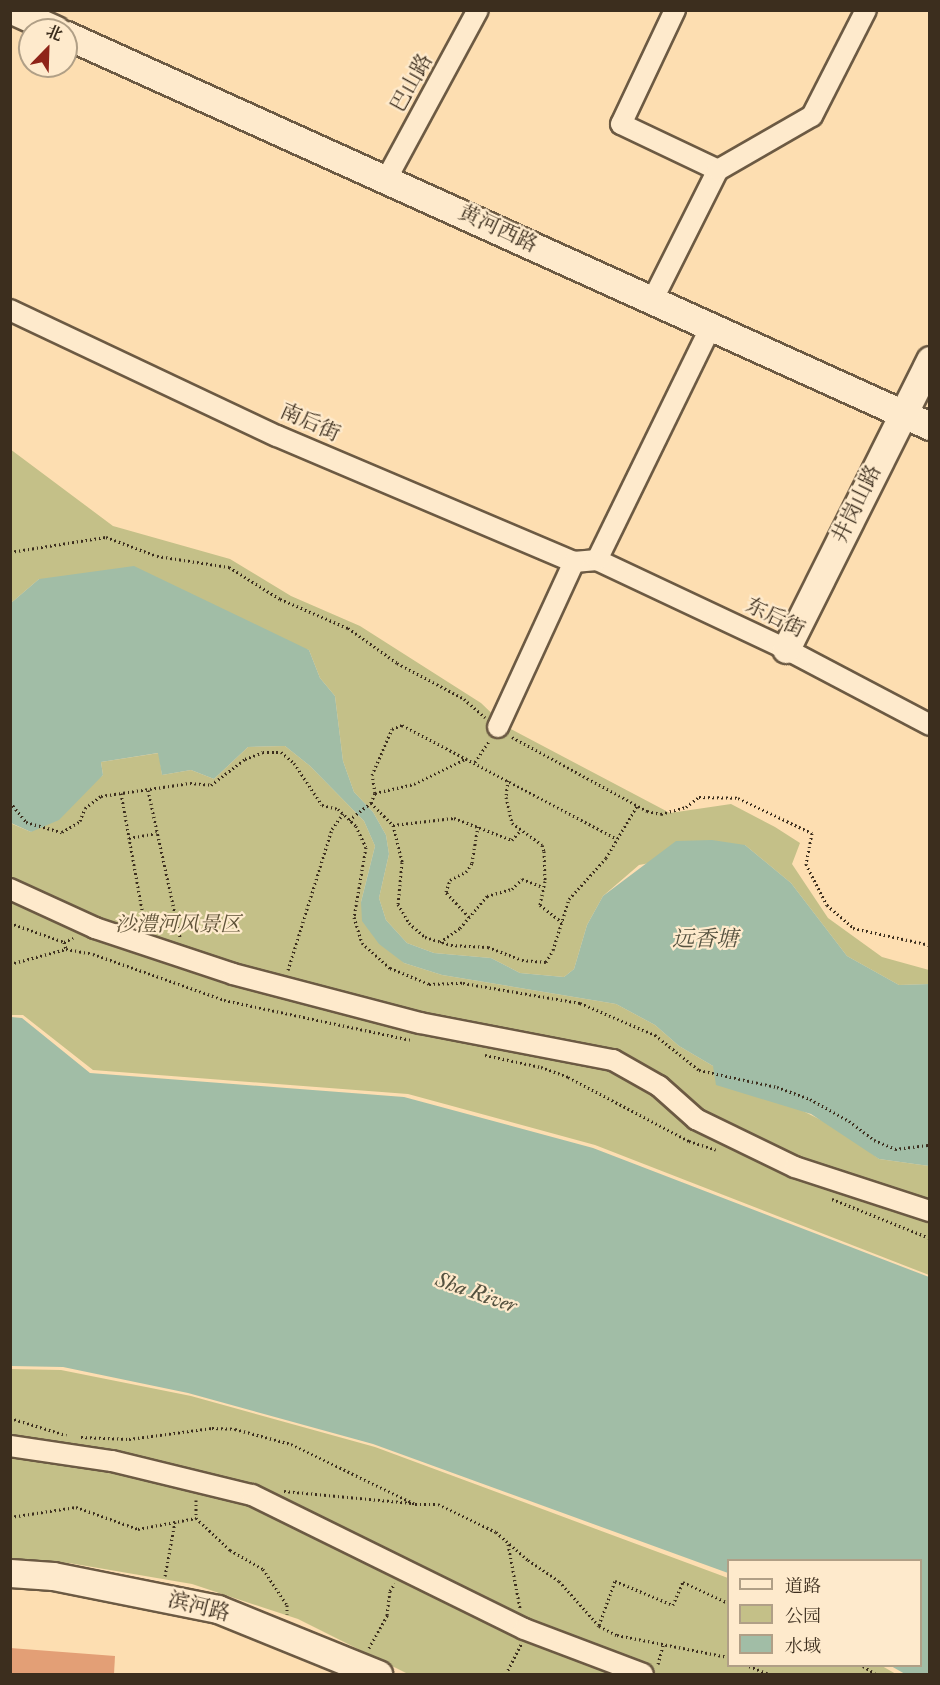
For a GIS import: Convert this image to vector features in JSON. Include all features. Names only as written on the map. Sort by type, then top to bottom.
[{"type":"street","points":[[12,10],[30,18]]},
{"type":"street","name":"巴山路","points":[[387,178],[478,10]]},
{"type":"street","points":[[675,10],[621,124],[718,170]]},
{"type":"street","points":[[653,299],[718,170],[812,116],[866,10]]},
{"type":"street","name":"黄河西路","points":[[78,40],[387,178],[930,426]]},
{"type":"street","name":"南后街","points":[[10,310],[277,436],[574,562],[597,560]]},
{"type":"street","points":[[597,560],[711,326]]},
{"type":"street","name":"井岗山路","points":[[786,649],[930,360]]},
{"type":"street","name":"东后街","points":[[597,560],[786,649],[930,725]]},
{"type":"street","points":[[498,727],[574,562]]},
{"type":"street","points":[[10,889],[95,928],[284,987],[420,1023],[613,1060],[659,1086],[696,1119],[795,1167],[930,1211]]},
{"type":"street","points":[[10,1446],[112,1461],[252,1496],[405,1568],[524,1629],[643,1674]]},
{"type":"street","name":"滨河路","points":[[10,1573],[53,1576],[218,1609],[286,1636],[348,1668],[378,1674]]},
{"type":"path","points":[[349,820],[371,802],[375,793],[372,775],[392,729],[402,725],[617,839]]},
{"type":"path","points":[[475,762],[498,727]]},
{"type":"path","points":[[10,802],[26,822],[62,832],[80,821],[85,808],[101,796],[190,783],[211,785],[245,759],[263,752],[282,752],[294,763],[322,805],[343,814],[349,820],[366,847],[354,917],[362,943],[390,968],[429,984],[463,983],[580,1003],[655,1035],[699,1070],[777,1087],[810,1099],[874,1140],[896,1149],[930,1144]]},
{"type":"path","points":[[375,793],[414,784],[467,758]]},
{"type":"path","points":[[508,780],[506,797],[512,823],[542,845],[543,887],[540,904],[562,922]]},
{"type":"path","points":[[148,790],[184,957]]},
{"type":"path","points":[[121,793],[149,946]]},
{"type":"path","points":[[371,802],[393,825],[402,862],[398,904],[409,923],[424,937],[440,942],[488,947],[522,960],[546,962],[569,899],[606,858],[637,806]]},
{"type":"path","points":[[284,987],[332,829],[343,814]]},
{"type":"path","points":[[393,825],[454,818],[512,840],[520,831]]},
{"type":"path","points":[[469,917],[446,892],[450,880],[466,872],[472,863],[478,826]]},
{"type":"path","points":[[129,838],[157,833]]},
{"type":"path","points":[[440,942],[469,917],[487,896],[512,889],[522,879],[543,887]]},
{"type":"path","points":[[10,923],[64,942],[95,928]]},
{"type":"path","points":[[64,942],[66,949]]},
{"type":"path","points":[[10,964],[66,949],[93,954],[168,984],[270,1013],[417,1041]]},
{"type":"path","points":[[483,1055],[541,1067],[568,1077],[689,1141],[723,1152]]},
{"type":"path","points":[[829,1198],[930,1238]]},
{"type":"path","points":[[10,1418],[75,1437],[129,1439],[187,1429],[235,1429],[291,1444],[415,1504]]},
{"type":"path","points":[[196,1483],[196,1518],[230,1550],[263,1569],[287,1605],[286,1636]]},
{"type":"path","points":[[252,1496],[295,1490],[415,1504],[438,1504],[496,1532],[528,1560],[559,1581],[599,1626],[617,1635],[727,1657]]},
{"type":"path","points":[[10,1517],[76,1508],[138,1529],[196,1518]]},
{"type":"path","points":[[161,1598],[175,1522]]},
{"type":"path","points":[[348,1668],[370,1647],[387,1615],[390,1591],[405,1568]]},
{"type":"path","points":[[599,1626],[615,1581],[673,1605],[683,1582],[727,1602]]},
{"type":"path","points":[[655,1674],[663,1645]]},
{"type":"path","points":[[753,1667],[769,1674]]},
{"type":"green space","points":[[10,449],[113,526],[230,559],[291,596],[360,626],[481,703],[505,726],[670,813],[731,804],[775,827],[800,843],[792,864],[828,918],[882,957],[929,970],[929,984],[899,985],[847,956],[791,883],[745,845],[639,865],[603,896],[587,925],[574,969],[564,977],[520,973],[491,958],[434,953],[407,943],[386,920],[379,898],[389,854],[386,835],[373,812],[354,792],[343,761],[335,696],[320,678],[309,650],[39,579],[11,603]]},
{"type":"green space","name":"沙澧河风景区","points":[[285,746],[310,766],[364,821],[375,846],[361,902],[404,963],[442,975],[616,1004],[655,1025],[679,1046],[713,1066],[841,1130],[879,1159],[929,1166],[929,1275],[595,1145],[408,1094],[93,1070],[23,1015],[11,1015],[10,823],[31,832],[103,775],[101,762],[159,753],[162,775],[191,770],[214,779],[248,747]]},
{"type":"green space","points":[[10,1369],[61,1370],[191,1396],[375,1447],[727,1578],[727,1667],[884,1667],[896,1674],[408,1674],[298,1619],[192,1584],[69,1563],[11,1560]]},
{"type":"water","name":"远香塘","points":[[134,566],[309,650],[320,678],[335,696],[343,761],[354,792],[373,812],[386,835],[389,854],[379,898],[386,920],[407,943],[434,953],[491,958],[520,973],[564,977],[574,969],[587,925],[603,896],[676,841],[712,840],[745,845],[791,883],[847,956],[899,985],[929,984],[929,1166],[879,1159],[811,1114],[716,1085],[713,1066],[679,1046],[655,1025],[616,1004],[442,975],[404,963],[379,944],[362,921],[361,902],[375,846],[364,821],[310,766],[285,746],[248,747],[214,779],[191,770],[162,775],[158,753],[101,762],[103,775],[59,820],[31,832],[11,823],[11,603],[39,579]]},
{"type":"water","name":"Sha River","points":[[11,1017],[22,1018],[90,1073],[404,1097],[593,1148],[929,1277],[929,1674],[905,1674],[893,1667],[922,1667],[922,1559],[727,1559],[727,1573],[373,1444],[188,1393],[63,1367],[11,1366]]},
{"type":"building","points":[[10,1648],[115,1656],[114,1674],[10,1674]]}]
